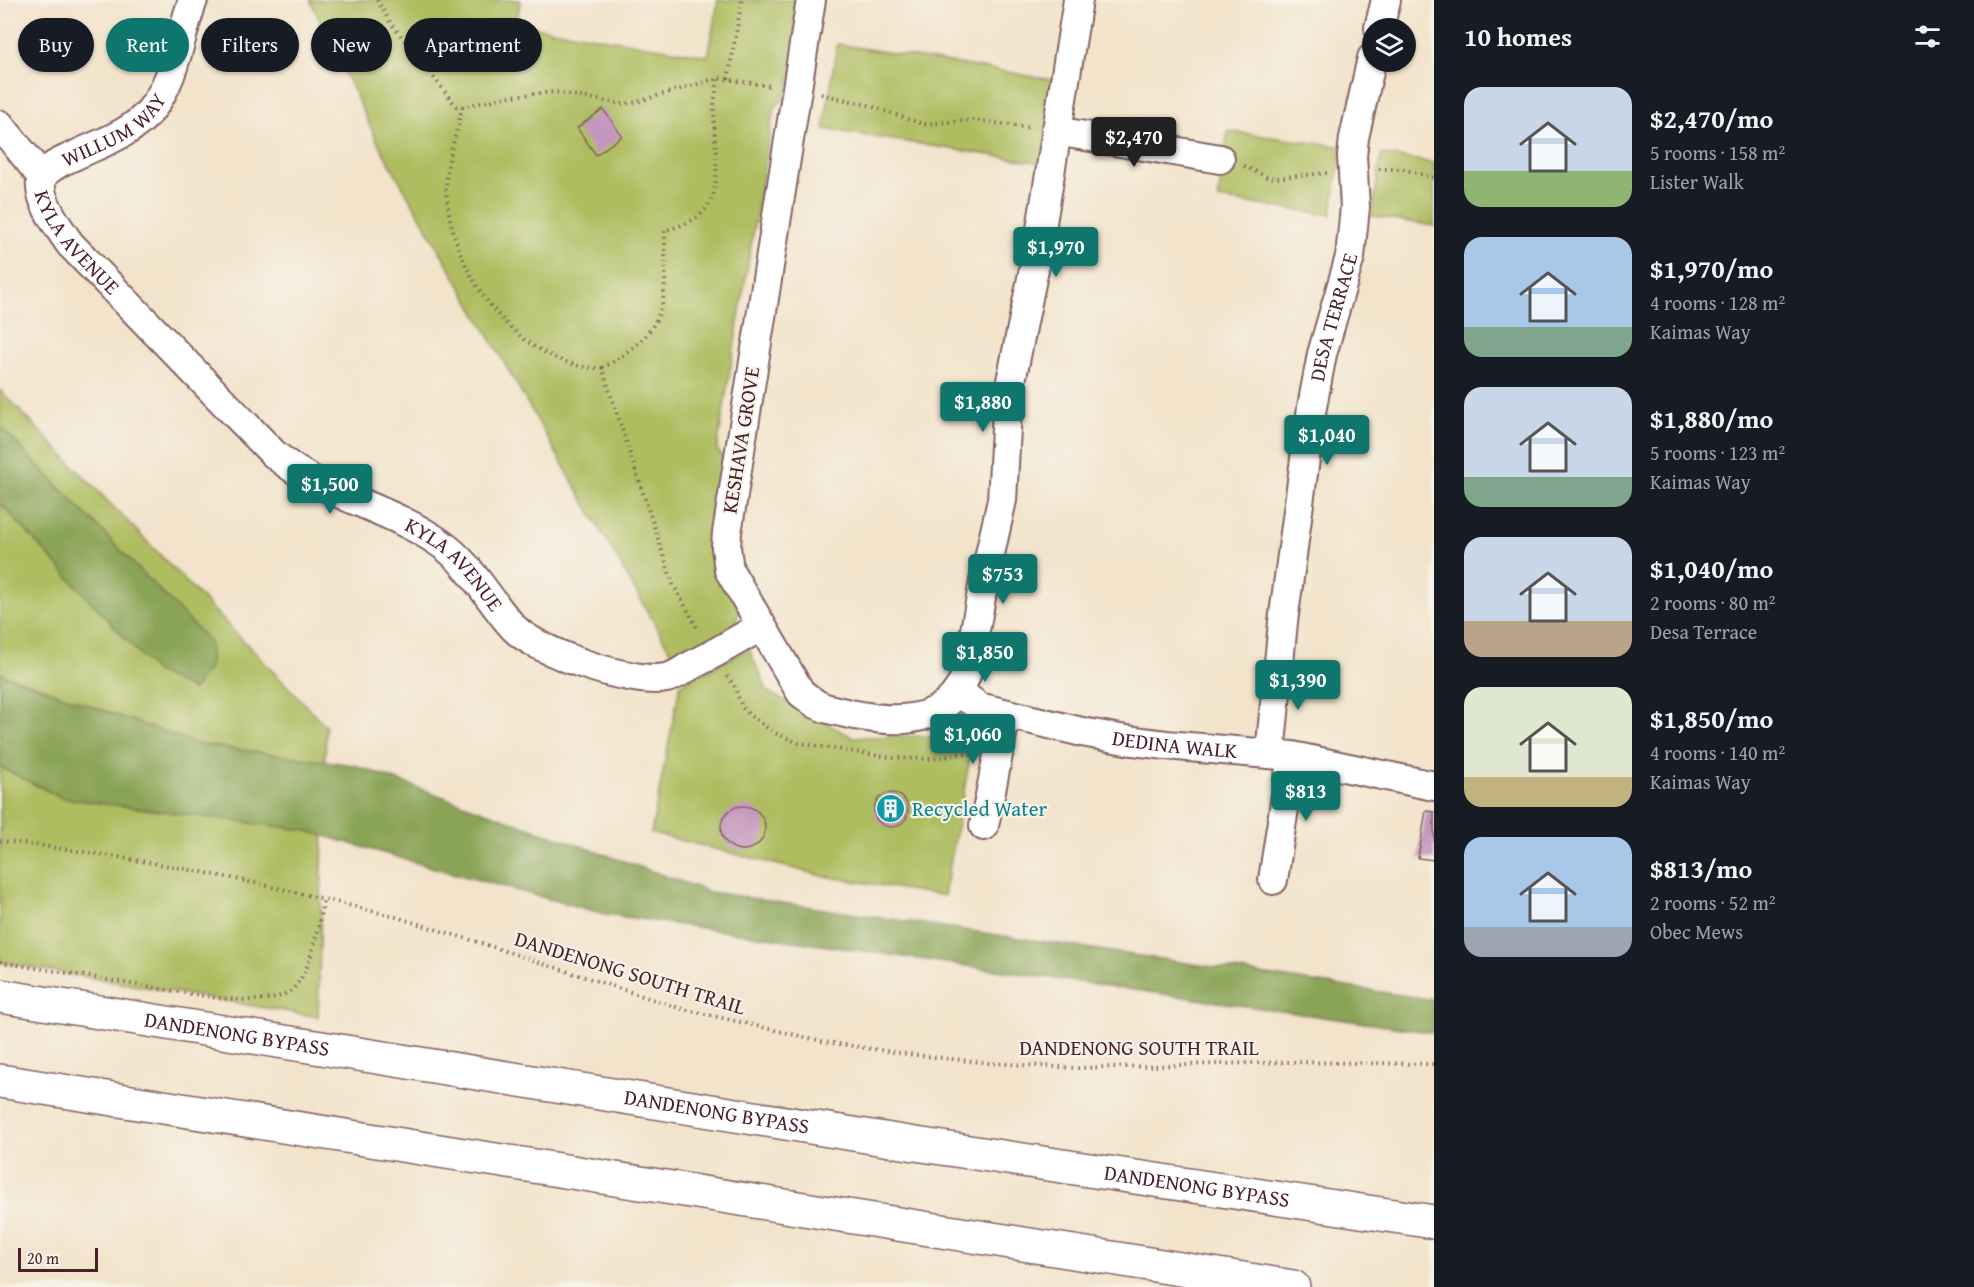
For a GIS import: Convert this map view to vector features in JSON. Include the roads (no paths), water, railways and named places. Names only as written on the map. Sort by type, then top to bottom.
[{"type":"highway","name":"DANDENONG BYPASS","points":[[0,996],[909,1143],[1434,1222]]},
{"type":"highway","points":[[0,1081],[1293,1287]]},
{"type":"street","name":"WILLUM WAY","points":[[42,177],[52,166],[135,126],[149,112],[168,81],[193,0]]},
{"type":"street","name":"KESHAVA GROVE","points":[[811,0],[727,533],[729,570],[801,693],[816,704],[825,708],[872,717],[907,720],[931,713],[957,691]]},
{"type":"street","points":[[957,691],[968,669],[1000,510],[1011,381],[1037,254],[1078,0]]},
{"type":"street","points":[[1382,18],[1386,0]]},
{"type":"street","name":"DESA TERRACE","points":[[1273,880],[1281,755],[1283,622],[1312,407],[1322,354],[1350,257],[1354,232],[1354,138],[1369,72]]},
{"type":"street","name":"KYLA AVENUE","points":[[0,125],[42,177],[41,188],[47,207],[70,244],[273,453],[291,469],[309,480],[411,526],[441,543],[460,560],[503,616],[517,631],[535,644],[637,679],[667,678],[761,626]]},
{"type":"street","points":[[1056,131],[1220,159]]},
{"type":"street","name":"DEDINA WALK","points":[[957,691],[980,707],[1126,740],[1281,755],[1434,786]]},
{"type":"street","points":[[984,826],[1006,714]]},
{"type":"place","name":"Recycled Water","points":[[891,809]]}]
